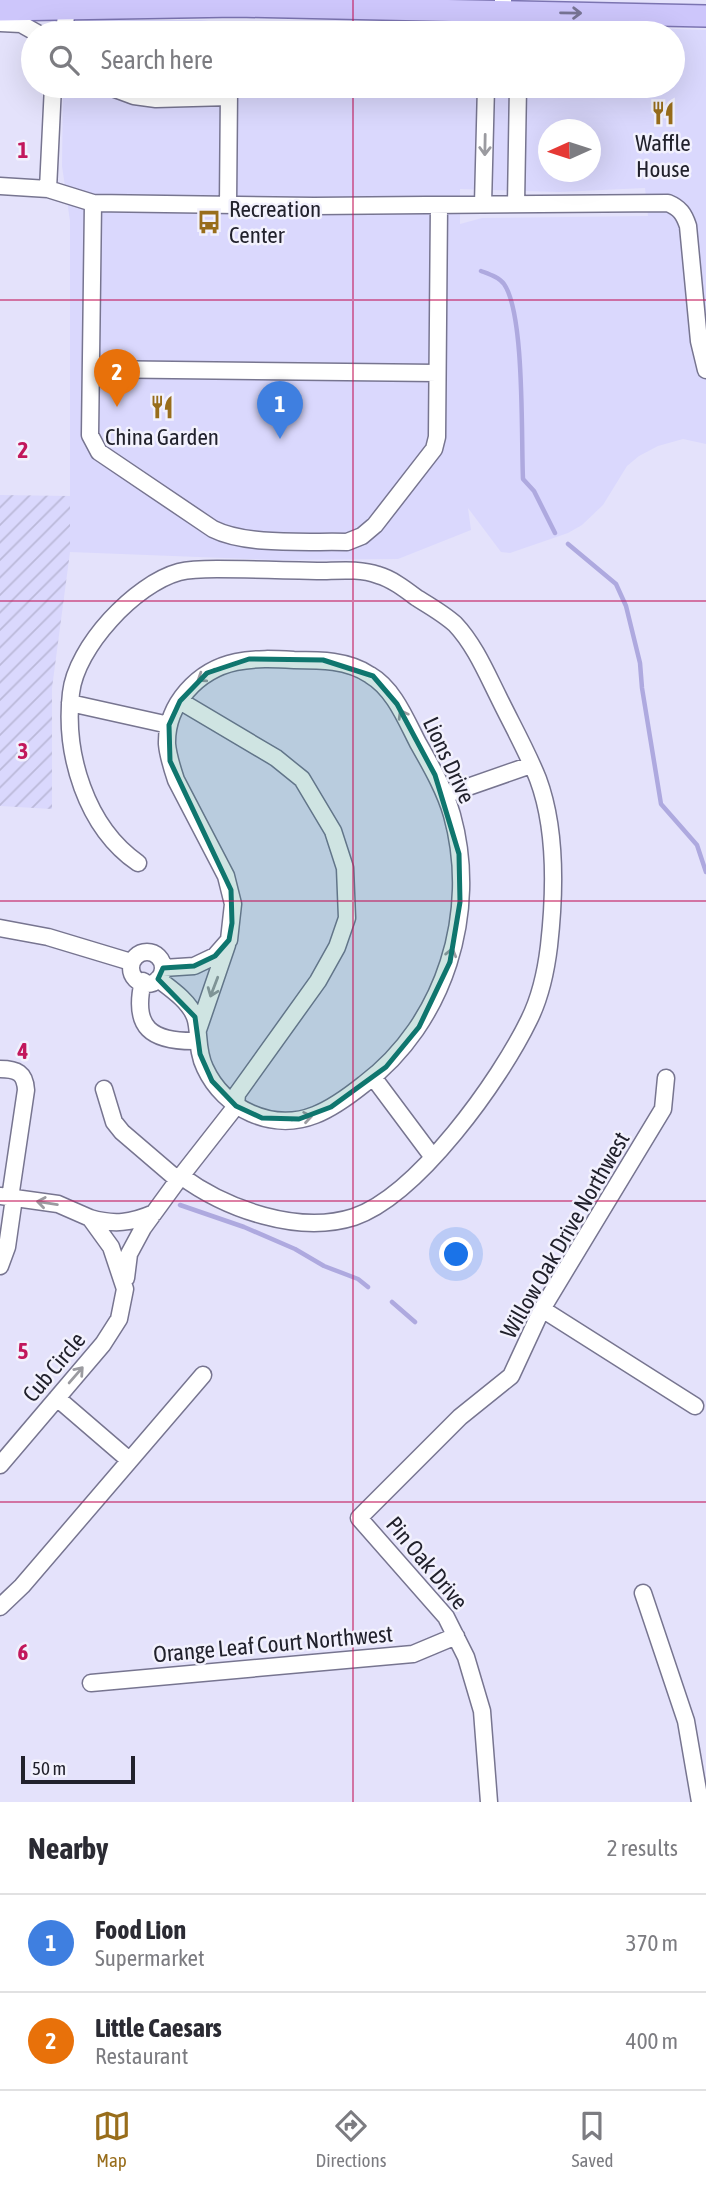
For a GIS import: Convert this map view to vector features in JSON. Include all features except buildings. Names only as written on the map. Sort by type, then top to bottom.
[{"type":"main road","points":[[0,10],[503,5],[706,16]]},
{"type":"street","points":[[65,21],[67,8]]},
{"type":"street","points":[[0,23],[21,24]]},
{"type":"street","points":[[48,190],[52,98]]},
{"type":"street","points":[[228,205],[229,98]]},
{"type":"street","points":[[483,204],[486,98]]},
{"type":"street","points":[[516,204],[518,98]]},
{"type":"street","points":[[0,186],[48,190],[93,203],[439,205],[657,202],[678,208],[685,216],[688,226],[699,341],[706,370]]},
{"type":"street","points":[[93,203],[90,435],[99,452],[226,536],[347,542],[362,536],[375,524],[434,449],[437,437],[439,205]]},
{"type":"street","points":[[91,369],[437,373]]},
{"type":"street","points":[[104,1089],[114,1122],[122,1132],[179,1178],[216,1198],[293,1222],[323,1222],[353,1217],[386,1200],[463,1122],[520,1037],[538,998],[548,950],[553,878],[545,809],[538,779],[477,654],[463,634],[442,615],[396,583],[368,572],[206,569],[182,571],[128,602],[104,628],[75,673],[70,702],[77,768],[89,805],[107,833],[138,863]]},
{"type":"street","name":"Lions Drive","points":[[155,976],[184,1001],[195,1017],[197,1038],[204,1067],[212,1081],[236,1106],[262,1118],[299,1119],[314,1116],[331,1107],[373,1077],[397,1055],[419,1027],[442,984],[450,962],[460,902],[461,876],[456,830],[445,795],[397,704],[380,682],[360,669],[323,660],[249,659],[219,666],[207,673],[197,680],[180,701],[169,724],[167,744],[176,780],[231,890],[233,904],[229,940],[197,1038]]},
{"type":"street","name":"Cub Circle","points":[[0,1465],[103,1344],[119,1319],[129,1254],[153,1213],[236,1106],[237,1094],[318,981],[337,947],[346,918],[345,868],[333,831],[302,779],[276,758],[180,701]]},
{"type":"street","points":[[70,702],[169,724]]},
{"type":"street","points":[[445,795],[531,765]]},
{"type":"street","points":[[0,928],[48,937],[131,962]]},
{"type":"street","points":[[197,1038],[163,1038],[146,1026],[140,1016],[139,1004],[155,976],[163,962],[156,955],[146,953],[135,955],[131,962],[131,971],[135,977],[155,976],[194,966],[215,957],[229,940]]},
{"type":"street","points":[[0,1069],[17,1070],[22,1074],[26,1090],[8,1197],[7,1247],[0,1266]]},
{"type":"street","points":[[373,1077],[432,1156]]},
{"type":"street","name":"Willow Oak Drive Northwest","points":[[359,1518],[460,1417],[512,1376],[542,1310],[663,1109],[666,1078]]},
{"type":"street","points":[[8,1197],[58,1205],[90,1218],[118,1223],[135,1221],[153,1213]]},
{"type":"street","points":[[90,1218],[111,1247],[125,1289]]},
{"type":"street","points":[[542,1310],[695,1406]]},
{"type":"street","points":[[0,1607],[22,1586],[203,1376]]},
{"type":"street","points":[[57,1398],[129,1461]]},
{"type":"street","name":"Pin Oak Drive","points":[[359,1518],[446,1617],[466,1657],[482,1711],[489,1802]]},
{"type":"street","points":[[643,1593],[686,1721],[700,1802]]},
{"type":"street","name":"Orange Leaf Court Northwest","points":[[91,1683],[413,1654],[456,1636]]},
{"type":"highlighted area","points":[[249,659],[323,660],[373,676],[397,704],[435,775],[459,854],[460,902],[450,962],[419,1027],[386,1067],[331,1107],[299,1119],[262,1118],[236,1106],[212,1081],[200,1054],[195,1017],[158,979],[163,968],[194,966],[215,956],[229,940],[232,923],[231,890],[170,761],[169,725],[180,701],[207,673]]},
{"type":"shaded area","points":[[87,20],[209,21],[83,21]]},
{"type":"shaded area","points":[[685,29],[706,30],[706,444],[683,439],[658,446],[639,456],[627,466],[603,505],[582,525],[568,533],[510,553],[501,552],[468,508],[471,530],[398,559],[275,560],[70,552],[70,221],[62,166],[63,98],[685,98]],"holes":[[[645,188],[648,216],[482,218],[460,224],[460,189],[559,192]]]},
{"type":"shaded area","points":[[0,495],[70,496],[70,552],[52,688],[52,809],[0,806]]},
{"type":"waterway","points":[[481,271],[502,282],[511,299],[519,348],[523,479],[534,491],[555,533]]},
{"type":"waterway","points":[[568,544],[616,584],[626,606],[640,663],[661,804],[697,845],[706,872]]},
{"type":"waterway","points":[[180,1205],[244,1227],[295,1249],[324,1266],[358,1279],[368,1287]]},
{"type":"waterway","points":[[392,1302],[415,1322]]},
{"type":"place","name":"Waffle House","points":[[663,113]]},
{"type":"place","name":"Recreation Center","points":[[209,222]]},
{"type":"place","name":"Little Caesars","points":[[117,407]]},
{"type":"place","name":"China Garden","points":[[162,407]]},
{"type":"place","name":"Food Lion","points":[[280,439]]}]
